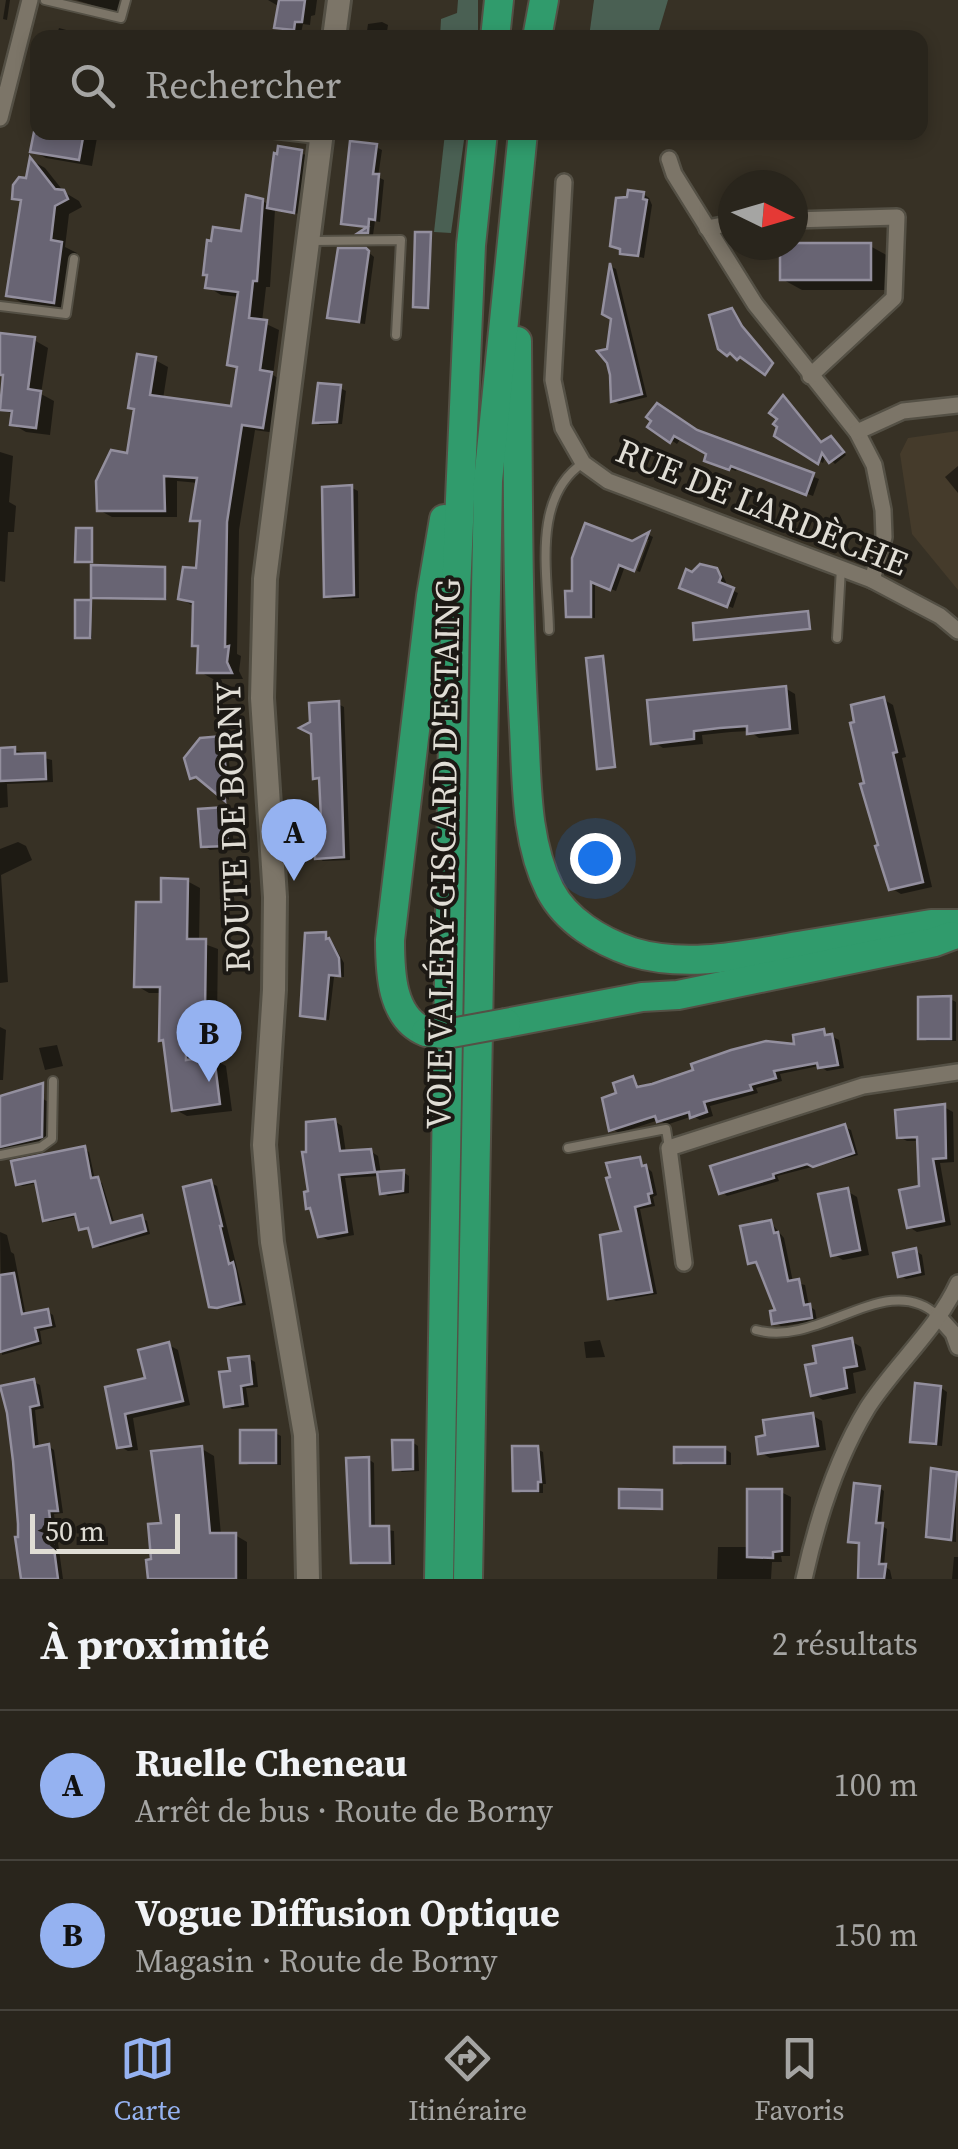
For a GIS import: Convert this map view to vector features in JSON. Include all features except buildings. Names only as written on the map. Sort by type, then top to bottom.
[{"type":"highway","points":[[496,30],[500,0]]},
{"type":"highway","points":[[538,30],[544,0]]},
{"type":"highway","name":"VOIE VALÉRY-GISCARD D'ESTAING","points":[[439,1579],[455,634],[463,404],[481,140]]},
{"type":"highway","name":"VOIE VALÉRY-GISCARD D'ESTAING","points":[[468,1579],[488,482],[521,140]]},
{"type":"highway","points":[[515,200],[522,693],[532,839],[552,894],[572,918],[603,940],[635,953],[670,958],[726,957],[931,924],[958,924]]},
{"type":"highway","points":[[463,404],[431,596],[390,940],[390,972],[397,997],[416,1028],[446,1034],[642,997],[678,995],[935,942],[958,933]]},
{"type":"street","points":[[0,118],[30,0]]},
{"type":"street","points":[[335,30],[339,0]]},
{"type":"street","name":"ROUTE DE BORNY","points":[[308,1579],[305,1435],[272,1242],[265,1162],[275,897],[262,698],[262,634],[265,579],[320,140]]},
{"type":"street","points":[[669,159],[674,174],[755,304],[857,432],[874,465],[884,537],[872,580]]},
{"type":"street","name":"RUE DE L'ARDÈCHE","points":[[564,182],[553,380],[563,428],[583,463],[608,481],[872,580],[940,616],[958,631]]},
{"type":"street","points":[[808,220],[897,217],[894,298],[810,376]]},
{"type":"street","points":[[707,228],[718,226]]},
{"type":"street","points":[[857,432],[903,411],[958,405]]},
{"type":"street","points":[[684,1263],[669,1148],[864,1086],[958,1072]]},
{"type":"street","points":[[804,1579],[838,1466],[868,1408],[958,1283]]},
{"type":"street","points":[[937,1315],[953,1333],[958,1347]]},
{"type":"lane","points":[[45,0],[121,18],[126,0]]},
{"type":"lane","points":[[308,240],[400,240],[396,335]]},
{"type":"lane","points":[[0,306],[66,314],[74,259]]},
{"type":"lane","points":[[549,630],[547,512],[570,472],[583,463]]},
{"type":"lane","points":[[836,638],[841,568]]},
{"type":"lane","points":[[0,1155],[41,1146],[52,1139],[53,1081]]},
{"type":"lane","points":[[568,1148],[666,1129],[669,1148]]},
{"type":"lane","points":[[756,1330],[775,1336],[825,1325],[860,1307],[898,1301],[923,1302],[937,1315]]},
{"type":"shaded area","points":[[958,431],[958,590],[912,534],[900,454],[908,438]]},
{"type":"green space","points":[[458,0],[478,0],[478,30],[440,30],[441,19],[457,13]]},
{"type":"green space","points":[[594,0],[668,0],[659,30],[590,30]]},
{"type":"green space","points":[[444,140],[464,140],[451,233],[434,232]]},
{"type":"place","name":"Ruelle Cheneau","points":[[294,881]]},
{"type":"place","name":"Vogue Diffusion Optique","points":[[209,1082]]}]
